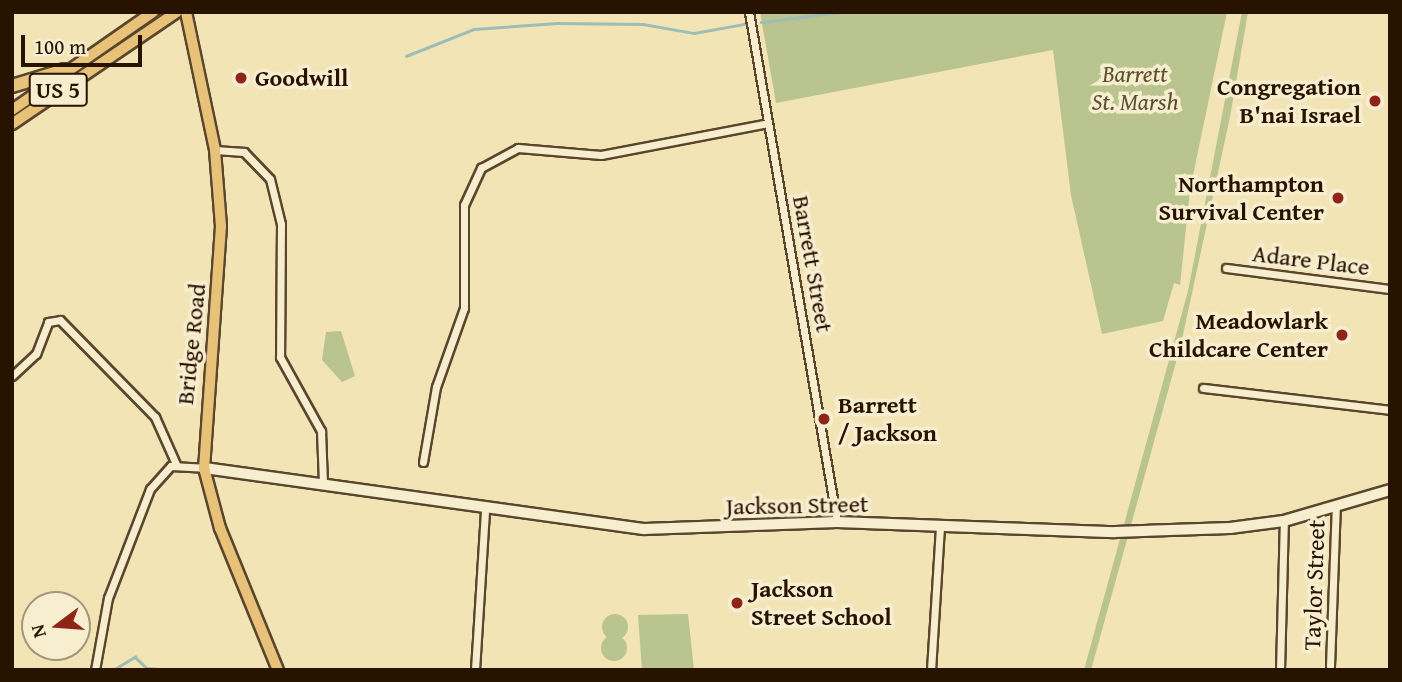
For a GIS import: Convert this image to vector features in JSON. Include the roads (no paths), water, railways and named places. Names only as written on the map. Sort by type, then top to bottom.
[{"type":"highway","points":[[12,86],[64,70]]},
{"type":"main road","name":"US 5","points":[[12,110],[64,70],[153,12]]},
{"type":"main road","name":"US 5","points":[[12,124],[177,12]]},
{"type":"main road","name":"Bridge Road","points":[[186,12],[215,150],[220,282],[204,468],[220,528],[278,670]]},
{"type":"street","name":"Barrett Street","points":[[749,12],[837,522]]},
{"type":"street","points":[[423,462],[436,387],[464,308],[466,197],[481,168],[518,148],[601,155],[768,123]]},
{"type":"street","points":[[215,150],[244,152],[270,179],[281,224],[280,357],[321,431],[323,484]]},
{"type":"street","name":"Adare Place","points":[[1226,268],[1390,289]]},
{"type":"street","points":[[12,376],[36,354],[48,322],[60,320],[155,416],[176,464]]},
{"type":"street","points":[[1203,388],[1390,410]]},
{"type":"street","points":[[94,670],[117,571],[158,475],[176,464],[204,468]]},
{"type":"street","name":"Jackson Street","points":[[204,468],[628,529],[837,522],[1115,532],[1284,521],[1390,490]]},
{"type":"street","name":"Taylor Street","points":[[1330,666],[1336,506]]},
{"type":"street","points":[[475,670],[485,509]]},
{"type":"street","points":[[1280,670],[1284,521]]},
{"type":"street","points":[[931,670],[940,527]]},
{"type":"waterway","points":[[761,22],[839,12]]},
{"type":"waterway","points":[[406,56],[474,29],[557,23],[643,24],[694,33],[744,24]]},
{"type":"waterway","points":[[113,670],[135,657],[147,668],[175,670]]},
{"type":"place","name":"Goodwill","points":[[241,78]]},
{"type":"place","name":"Congregation B'nai Israel","points":[[1375,101]]},
{"type":"place","name":"Northampton Survival Center","points":[[1338,198]]},
{"type":"place","name":"Meadowlark Childcare Center","points":[[1342,335]]},
{"type":"place","name":"Barrett / Jackson","points":[[824,419]]},
{"type":"place","name":"Jackson Street School","points":[[737,603]]},
{"type":"park label","name":"Barrett St. Marsh","points":[[1135,88]]}]
